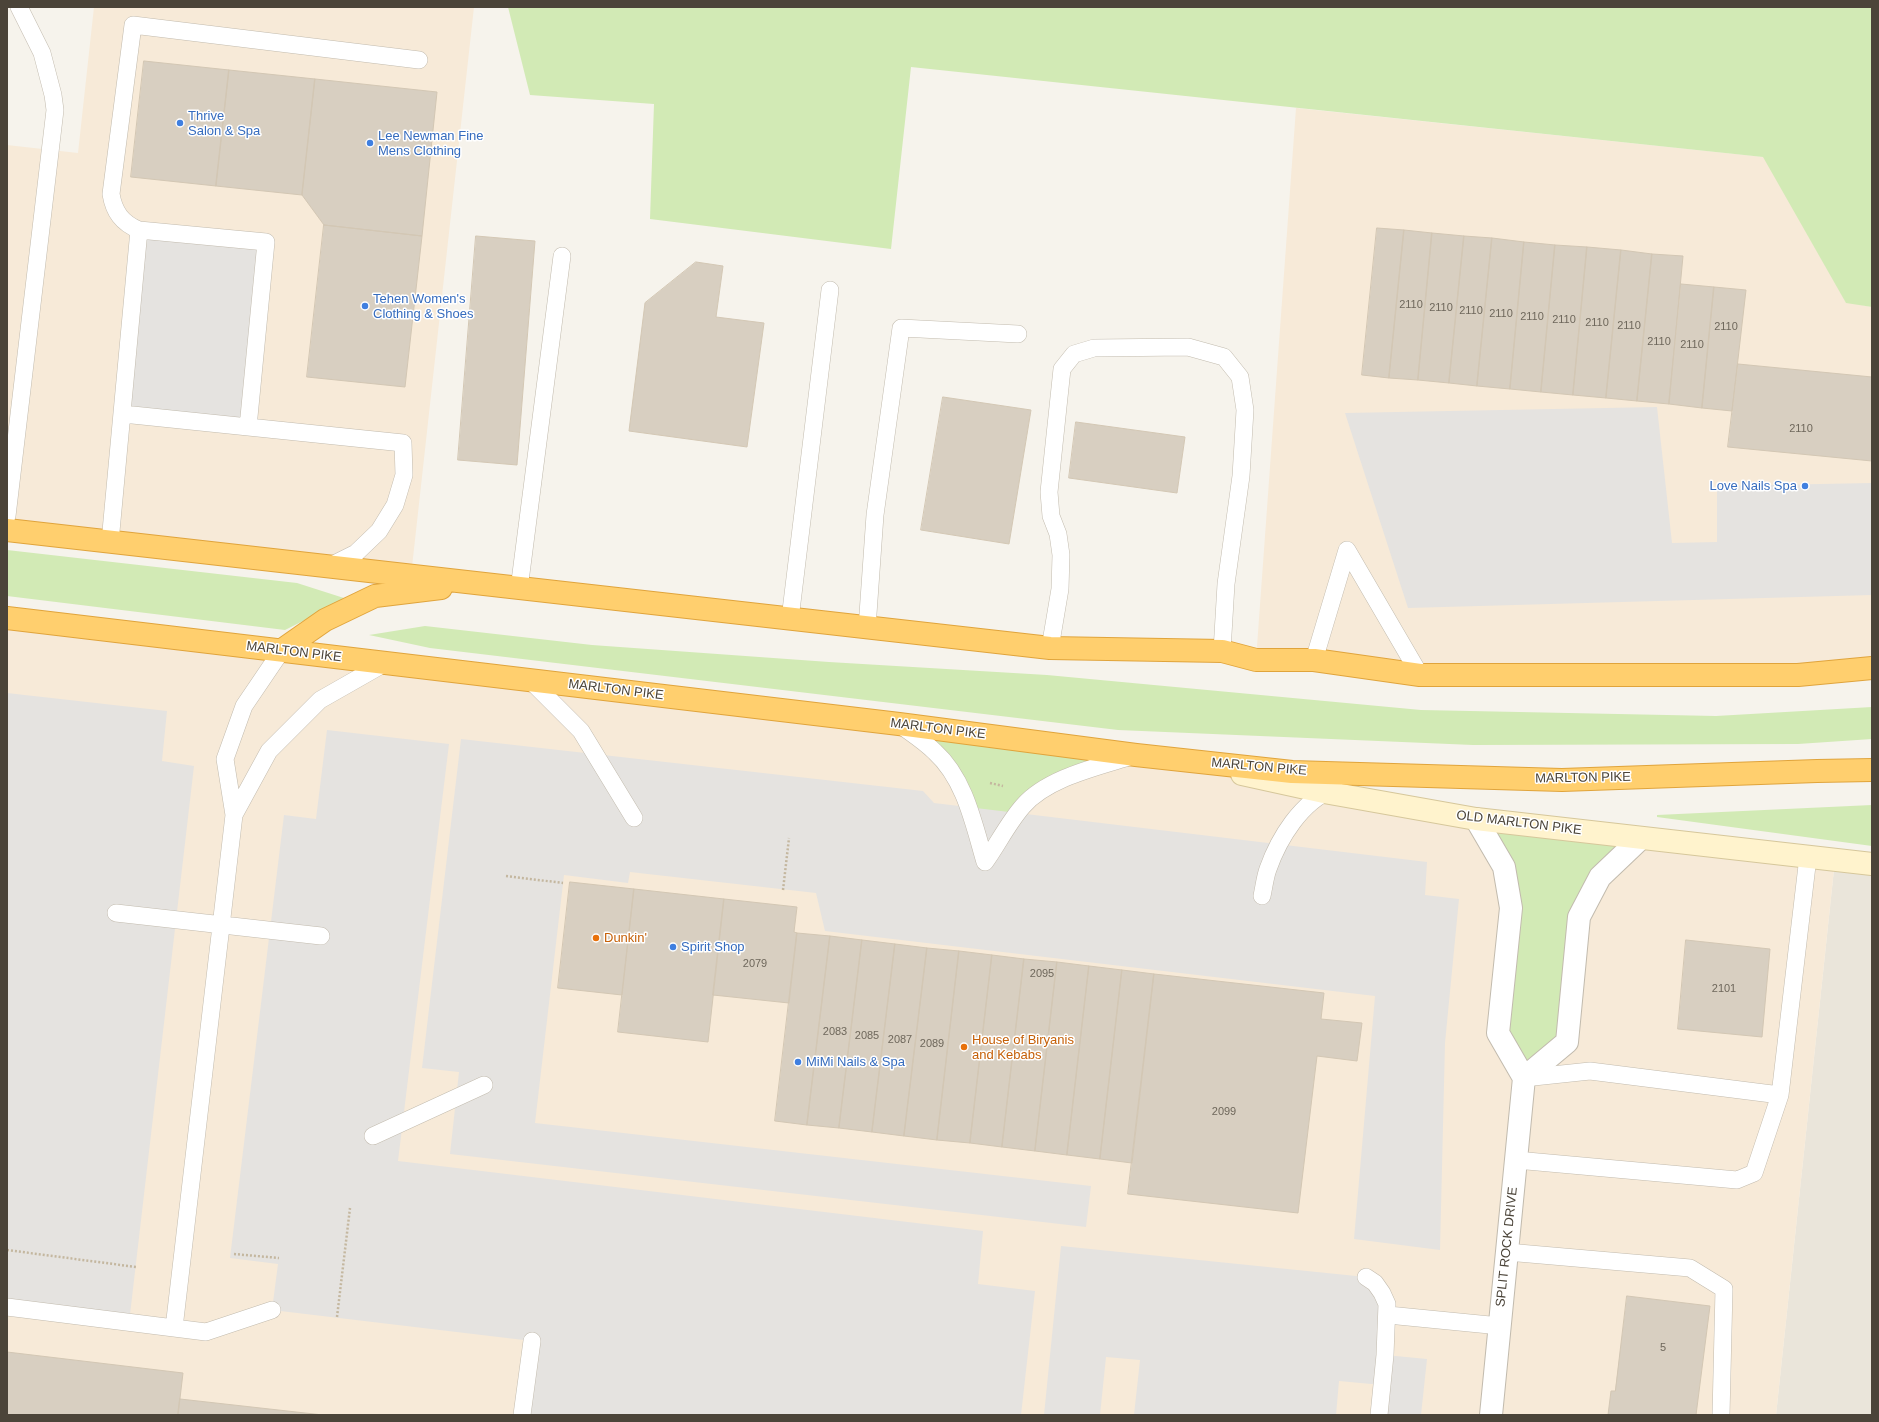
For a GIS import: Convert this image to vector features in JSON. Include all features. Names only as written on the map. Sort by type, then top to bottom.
[{"type":"highway","points":[[7,530],[1050,648],[1222,651],[1256,660],[1314,660],[1420,675],[1798,675],[1872,668]]},
{"type":"highway","points":[[282,650],[325,620],[375,596],[476,584]]},
{"type":"highway","name":"MARLTON PIKE","points":[[7,618],[529,679],[1292,772],[1562,780],[1872,770]]},
{"type":"street","name":"OLD MARLTON PIKE","points":[[1171,758],[1324,792],[1476,819],[1872,864]]},
{"type":"street","points":[[1476,819],[1504,867],[1511,908],[1498,1033],[1524,1078],[1567,1042],[1579,917],[1600,877],[1642,838]]},
{"type":"street","name":"SPLIT ROCK DRIVE","points":[[1491,1415],[1524,1078]]},
{"type":"lane","points":[[7,516],[55,110],[53,95],[42,53],[19,7]]},
{"type":"lane","points":[[248,427],[266,242],[139,230],[128,225],[119,216],[113,206],[111,194],[133,25],[419,60]]},
{"type":"lane","points":[[110,542],[139,230]]},
{"type":"lane","points":[[519,588],[562,256]]},
{"type":"lane","points":[[790,619],[830,290]]},
{"type":"lane","points":[[867,628],[875,515],[901,328],[1018,334]]},
{"type":"lane","points":[[1050,648],[1060,589],[1061,555],[1058,534],[1051,516],[1049,492],[1062,369],[1074,354],[1094,348],[1188,347],[1224,357],[1240,377],[1245,410],[1241,476],[1226,584],[1222,651]]},
{"type":"lane","points":[[122,414],[403,443],[404,474],[392,511],[379,531],[356,553],[328,567]]},
{"type":"lane","points":[[1314,660],[1347,550],[1420,675]]},
{"type":"lane","points":[[174,1328],[234,815],[226,759],[244,706],[282,650]]},
{"type":"lane","points":[[234,815],[268,751],[320,700],[385,663]]},
{"type":"lane","points":[[529,679],[581,731],[634,818]]},
{"type":"lane","points":[[899,724],[936,752],[955,778],[966,799],[985,862],[1023,806],[1046,788],[1079,772],[1136,754]]},
{"type":"lane","points":[[1262,896],[1268,869],[1284,834],[1310,803],[1324,792],[1366,774]]},
{"type":"lane","points":[[1516,1160],[1737,1180],[1754,1173],[1780,1095],[1808,857]]},
{"type":"lane","points":[[116,913],[321,936]]},
{"type":"lane","points":[[1524,1078],[1590,1071],[1780,1095]]},
{"type":"lane","points":[[373,1136],[484,1085]]},
{"type":"lane","points":[[1506,1252],[1690,1268],[1724,1289],[1721,1415]]},
{"type":"lane","points":[[1366,1277],[1375,1284],[1382,1293],[1387,1304],[1388,1316],[1379,1415]]},
{"type":"lane","points":[[7,1307],[206,1332],[272,1310]]},
{"type":"lane","points":[[1388,1316],[1500,1326]]},
{"type":"lane","points":[[522,1415],[532,1341]]},
{"type":"path","points":[[988,783],[1009,787]]},
{"type":"path","points":[[783,890],[789,838]]},
{"type":"path","points":[[506,876],[563,884]]},
{"type":"path","points":[[337,1317],[350,1208]]},
{"type":"path","points":[[7,1250],[136,1268]]},
{"type":"path","points":[[234,1254],[279,1258]]},
{"type":"shaded area","points":[[94,7],[474,7],[411,576],[7,530],[7,145],[78,153]]},
{"type":"shaded area","points":[[1296,108],[1764,157],[1846,302],[1872,307],[1872,668],[1798,675],[1256,660]]},
{"type":"shaded area","points":[[139,230],[266,242],[248,427],[123,414]]},
{"type":"shaded area","points":[[1657,407],[1672,543],[1717,542],[1717,486],[1872,483],[1872,595],[1408,608],[1345,413]]},
{"type":"shaded area","points":[[7,618],[1136,755],[1476,819],[1579,917],[1641,838],[1835,860],[1776,1415],[7,1415]]},
{"type":"shaded area","points":[[7,693],[167,711],[162,761],[194,766],[129,1323],[7,1306]]},
{"type":"shaded area","points":[[327,730],[449,744],[398,1161],[983,1231],[978,1284],[1035,1291],[1021,1415],[522,1415],[532,1341],[272,1310],[278,1264],[230,1258],[284,815],[316,819]]},
{"type":"shaded area","points":[[461,739],[923,791],[934,803],[1427,862],[1425,895],[1459,899],[1445,1043],[1440,1250],[1354,1239],[1375,996],[825,931],[816,893],[630,872],[628,883],[564,875],[535,1123],[1091,1186],[1086,1227],[450,1154],[459,1072],[422,1068]]},
{"type":"shaded area","points":[[1835,860],[1872,864],[1872,1415],[1776,1415]]},
{"type":"shaded area","points":[[1061,1246],[1366,1277],[1382,1293],[1385,1355],[1427,1359],[1421,1415],[1379,1415],[1382,1385],[1339,1381],[1336,1415],[1134,1415],[1140,1360],[1106,1357],[1100,1415],[1044,1415]]},
{"type":"green space","points":[[508,7],[1872,7],[1872,307],[1846,303],[1763,157],[911,67],[891,249],[650,219],[654,104],[530,95]]},
{"type":"green space","points":[[7,550],[297,583],[347,599],[285,630],[7,596]]},
{"type":"green space","points":[[425,626],[592,645],[829,662],[1047,675],[1421,710],[1716,716],[1872,707],[1872,739],[1798,744],[1473,745],[1118,730],[430,648],[369,635]]},
{"type":"green space","points":[[899,724],[1136,755],[1046,788],[985,862],[966,799]]},
{"type":"green space","points":[[1872,805],[1872,846],[1657,817],[1657,815]]},
{"type":"green space","points":[[1476,819],[1641,838],[1579,917],[1567,1042],[1524,1078],[1498,1033],[1511,908]]},
{"type":"building","name":"Thrive Salon & Spa","points":[[144,61],[229,70],[216,186],[131,177]]},
{"type":"building","points":[[229,70],[315,79],[302,195],[216,186]]},
{"type":"building","name":"Lee Newman Fine Mens Clothing","points":[[315,79],[437,92],[422,236],[324,225],[302,195]]},
{"type":"building","name":"Tehen Women's Clothing & Shoes","points":[[324,225],[422,236],[405,387],[307,377]]},
{"type":"building","points":[[1377,228],[1404,230],[1389,378],[1362,375]]},
{"type":"building","points":[[1404,230],[1432,233],[1418,380],[1389,378]]},
{"type":"building","points":[[1432,233],[1464,236],[1449,383],[1418,380]]},
{"type":"building","points":[[476,236],[535,241],[517,465],[458,460]]},
{"type":"building","points":[[1464,236],[1492,238],[1477,386],[1449,383]]},
{"type":"building","points":[[1492,238],[1524,242],[1510,389],[1477,386]]},
{"type":"building","points":[[1524,242],[1555,245],[1541,392],[1510,389]]},
{"type":"building","points":[[1555,245],[1587,247],[1573,395],[1541,392]]},
{"type":"building","points":[[1587,247],[1621,250],[1606,398],[1573,395]]},
{"type":"building","points":[[1621,250],[1652,254],[1637,401],[1606,398]]},
{"type":"building","points":[[1652,254],[1683,256],[1669,404],[1637,401]]},
{"type":"building","points":[[696,262],[723,266],[716,317],[764,323],[747,447],[629,431],[645,303]]},
{"type":"building","points":[[1681,284],[1714,287],[1702,408],[1669,404]]},
{"type":"building","points":[[1714,287],[1746,290],[1732,411],[1702,408]]},
{"type":"building","points":[[1738,364],[1872,377],[1872,461],[1728,447]]},
{"type":"building","points":[[943,397],[1031,410],[1009,544],[921,530]]},
{"type":"building","points":[[1076,422],[1185,437],[1177,493],[1069,478]]},
{"type":"building","name":"Dunkin'","points":[[570,882],[634,889],[622,995],[558,988]]},
{"type":"building","name":"Spirit Shop","points":[[634,889],[724,899],[708,1042],[618,1032]]},
{"type":"building","points":[[724,899],[797,907],[794,932],[797,933],[789,1003],[713,995]]},
{"type":"building","name":"MiMi Nails & Spa","points":[[797,933],[830,936],[807,1125],[775,1121]]},
{"type":"building","points":[[830,936],[862,940],[839,1128],[807,1125]]},
{"type":"building","points":[[862,940],[895,944],[872,1132],[839,1128]]},
{"type":"building","points":[[1686,940],[1770,949],[1762,1037],[1678,1029]]},
{"type":"building","points":[[895,944],[927,948],[904,1136],[872,1132]]},
{"type":"building","points":[[927,948],[959,951],[937,1140],[904,1136]]},
{"type":"building","name":"House of Biryanis and Kebabs","points":[[959,951],[992,955],[970,1143],[937,1140]]},
{"type":"building","points":[[992,955],[1024,959],[1002,1147],[970,1143]]},
{"type":"building","points":[[1024,959],[1057,962],[1035,1151],[1002,1147]]},
{"type":"building","points":[[1057,962],[1089,966],[1067,1155],[1035,1151]]},
{"type":"building","points":[[1089,966],[1122,970],[1100,1159],[1067,1155]]},
{"type":"building","points":[[1122,970],[1154,974],[1132,1163],[1100,1159]]},
{"type":"building","points":[[1154,974],[1324,993],[1321,1019],[1362,1023],[1357,1061],[1317,1056],[1298,1213],[1128,1194]]},
{"type":"building","points":[[1627,1296],[1710,1306],[1696,1415],[1608,1415],[1611,1391],[1615,1391]]},
{"type":"building","points":[[7,1352],[183,1373],[178,1415],[7,1415]]},
{"type":"building","points":[[180,1399],[323,1415],[178,1415]]},
{"type":"place","name":"Thrive Salon & Spa","points":[[180,123]]},
{"type":"place","name":"Lee Newman Fine Mens Clothing","points":[[370,143]]},
{"type":"place","name":"Tehen Women's Clothing & Shoes","points":[[365,306]]},
{"type":"place","name":"Love Nails Spa","points":[[1805,486]]},
{"type":"place","name":"Dunkin'","points":[[596,938]]},
{"type":"place","name":"Spirit Shop","points":[[673,947]]},
{"type":"place","name":"House of Biryanis and Kebabs","points":[[964,1047]]},
{"type":"place","name":"MiMi Nails & Spa","points":[[798,1062]]}]
